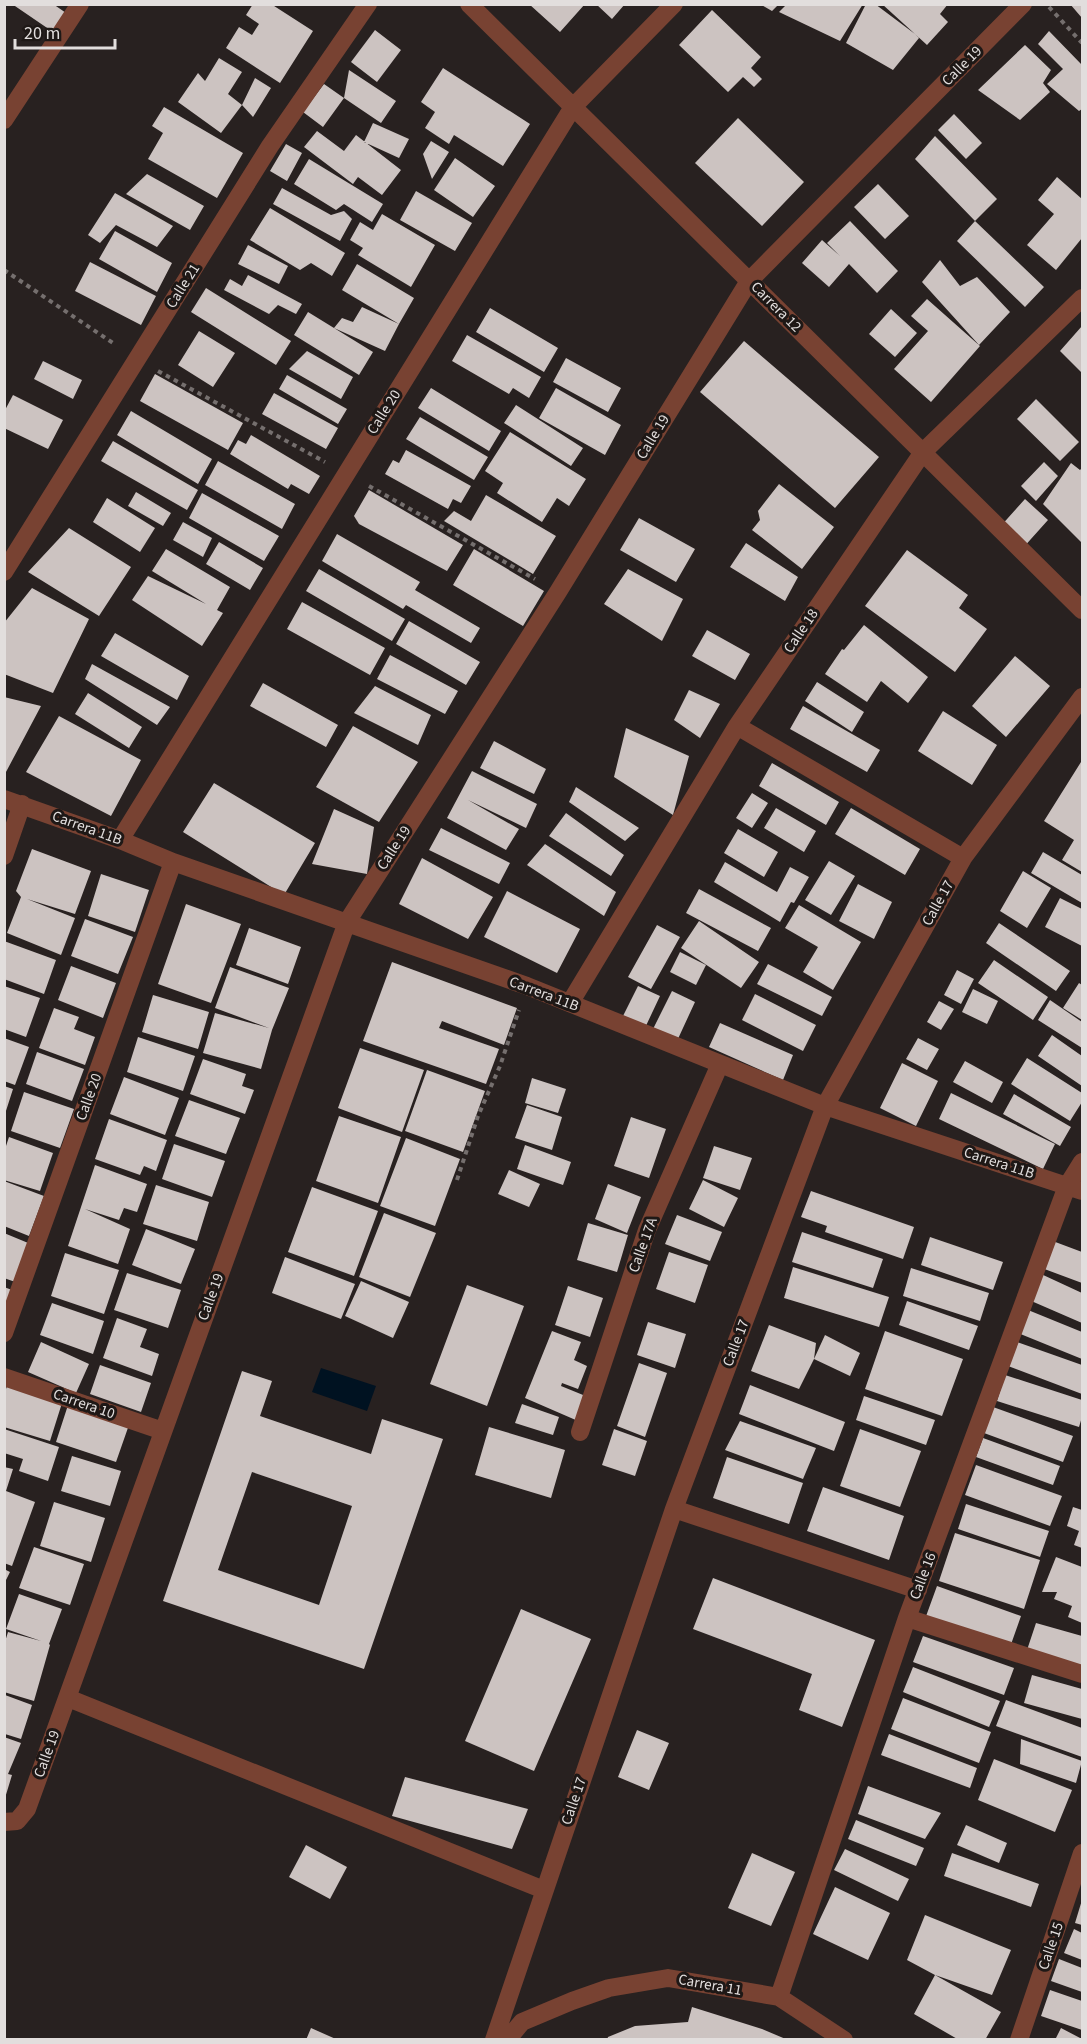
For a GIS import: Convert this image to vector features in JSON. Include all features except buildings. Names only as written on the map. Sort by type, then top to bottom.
[{"type":"street","points":[[4,120],[80,4]]},
{"type":"street","name":"Calle 21","points":[[4,572],[270,146],[368,4]]},
{"type":"street","name":"Carrera 12","points":[[469,4],[1083,610]]},
{"type":"street","name":"Calle 20","points":[[120,840],[573,107],[674,4]]},
{"type":"street","name":"Calle 19","points":[[4,1822],[17,1821],[27,1809],[347,922],[558,592],[749,280],[1023,4]]},
{"type":"street","name":"Calle 18","points":[[570,1003],[737,726],[922,452],[1083,298]]},
{"type":"street","name":"Calle 17","points":[[494,2040],[674,1509],[825,1106],[963,858],[1083,697]]},
{"type":"street","points":[[737,726],[963,858]]},
{"type":"street","name":"Carrera 11B","points":[[4,799],[120,840],[173,862],[527,986],[825,1106],[1075,1188]]},
{"type":"street","points":[[4,856],[22,804]]},
{"type":"street","name":"Calle 20","points":[[4,1333],[173,862]]},
{"type":"street","name":"Calle 17A","points":[[580,1432],[647,1230],[720,1064]]},
{"type":"street","name":"Calle 16","points":[[779,1997],[907,1618],[1075,1188],[1083,1162]]},
{"type":"street","name":"Carrera 10","points":[[4,1377],[163,1431]]},
{"type":"street","points":[[674,1509],[918,1590]]},
{"type":"street","points":[[907,1618],[1083,1674]]},
{"type":"street","points":[[68,1698],[544,1890]]},
{"type":"street","name":"Calle 15","points":[[1020,2040],[1083,1854]]},
{"type":"street","name":"Carrera 11","points":[[507,2040],[522,2022],[572,2001],[609,1988],[668,1978],[779,1997],[844,2040]]},
{"type":"path","points":[[1047,4],[1083,43]]},
{"type":"path","points":[[4,270],[137,359],[558,592]]},
{"type":"path","points":[[457,1180],[478,1116],[500,1066],[527,986]]},
{"type":"water","points":[[321,1368],[376,1386],[367,1411],[312,1392]]}]
